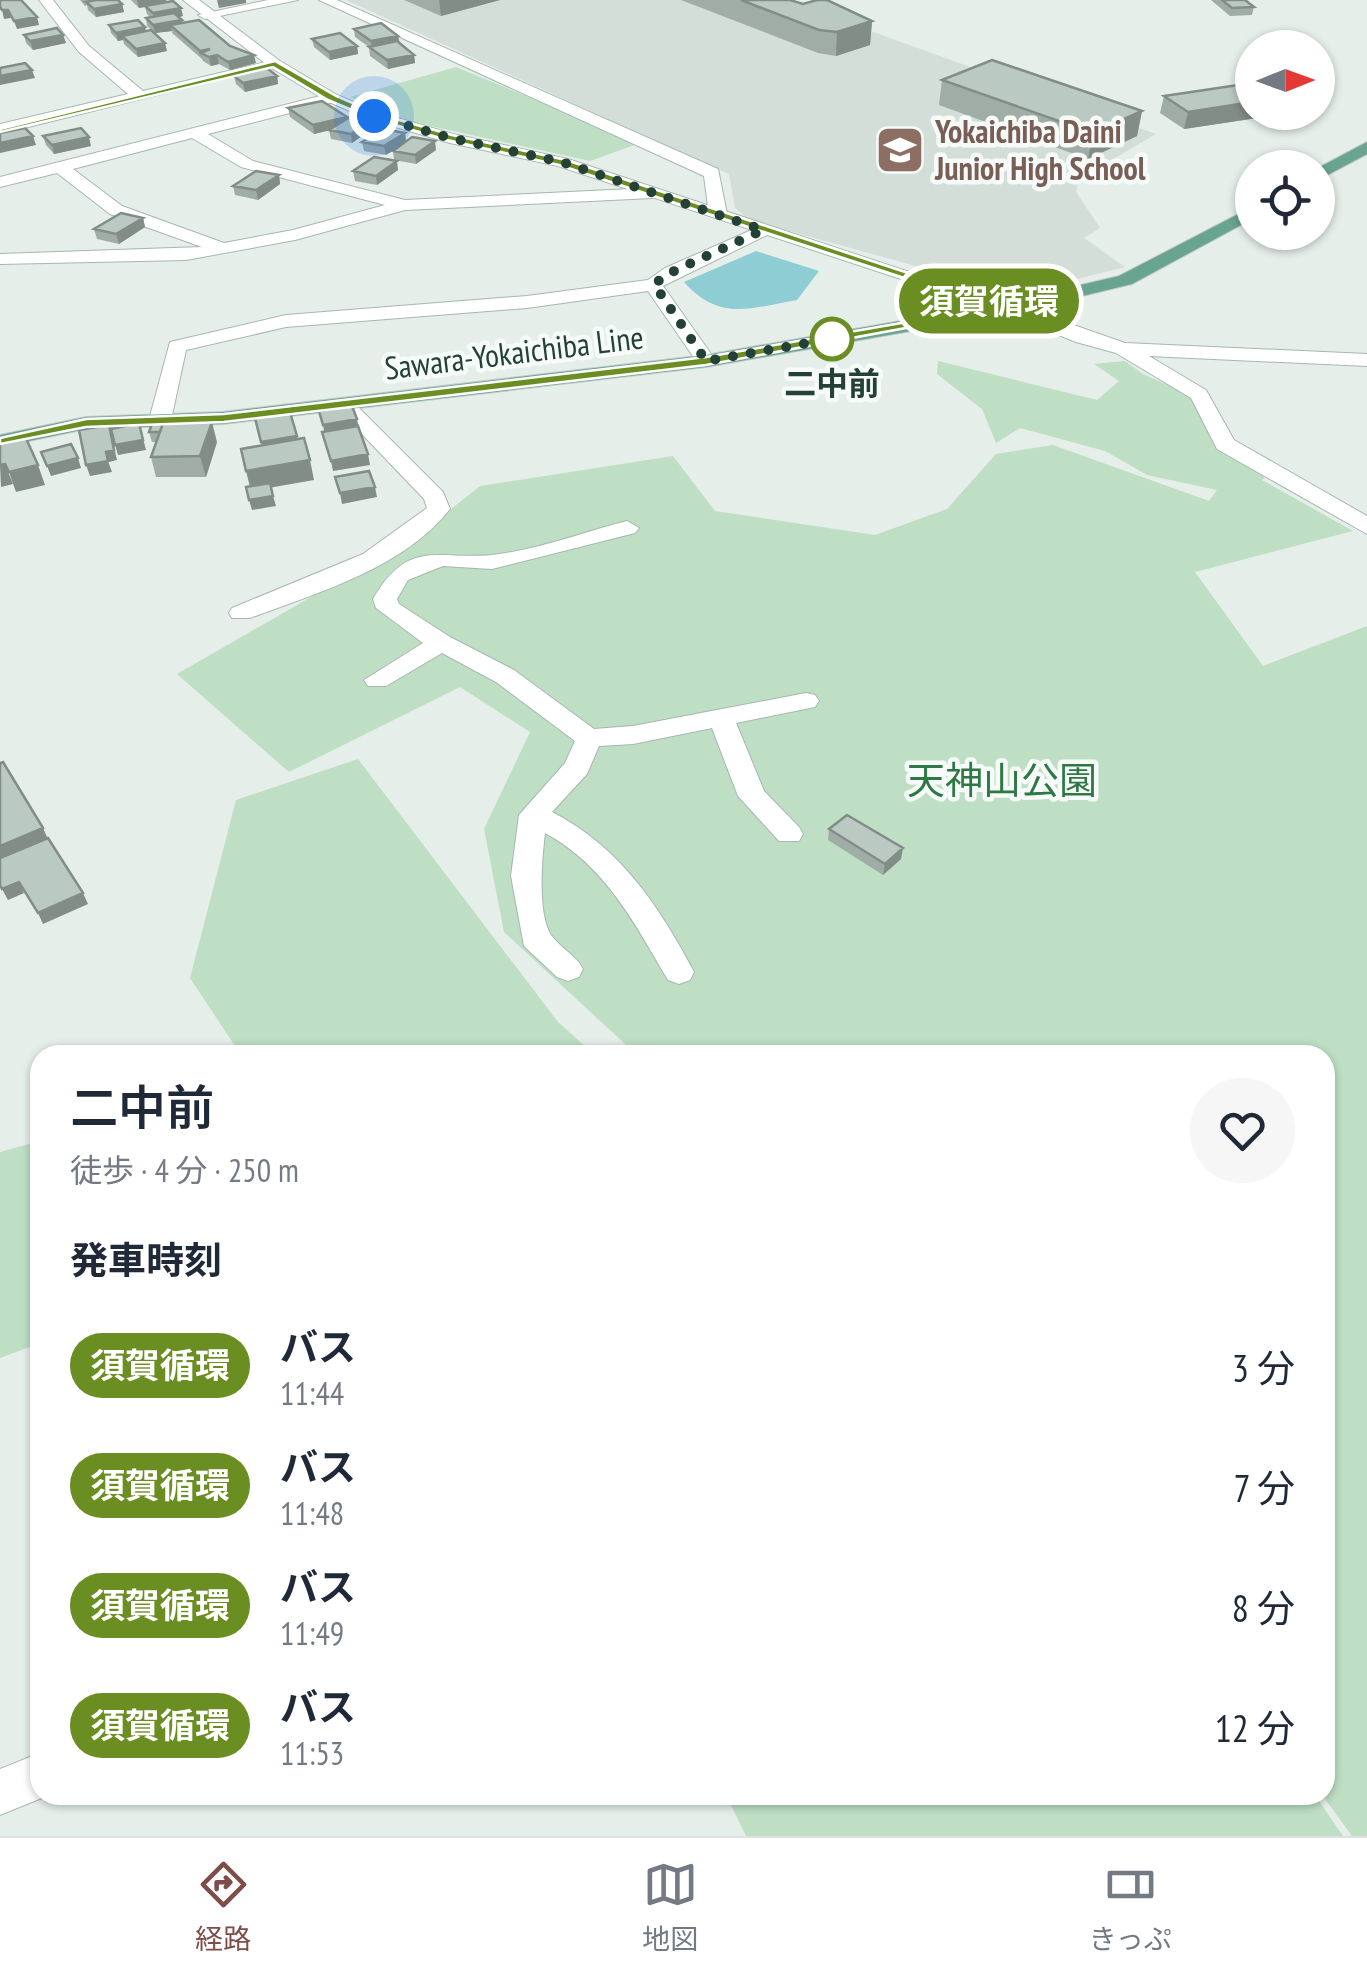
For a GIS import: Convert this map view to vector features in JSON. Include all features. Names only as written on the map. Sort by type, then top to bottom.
[{"type":"main road","points":[[1335,165],[1367,147]]},
{"type":"main road","name":"Sawara-Yokaichiba Line","points":[[0,441],[86,423],[224,418],[706,361],[1008,308],[1126,280],[1235,221]]},
{"type":"street","points":[[46,0],[84,49],[140,96]]},
{"type":"street","points":[[190,0],[275,64],[332,98],[374,116],[450,138],[562,162],[1008,308],[1083,338],[1123,348],[1367,360]]},
{"type":"street","points":[[205,15],[291,0]]},
{"type":"street","points":[[326,0],[712,174],[718,214]]},
{"type":"street","points":[[0,128],[275,64]]},
{"type":"street","points":[[0,182],[332,98]]},
{"type":"street","points":[[195,133],[247,164],[404,205]]},
{"type":"street","points":[[60,167],[116,210],[224,249]]},
{"type":"street","points":[[0,259],[97,260],[224,249],[296,235],[404,205],[652,194]]},
{"type":"street","points":[[160,420],[177,346],[286,321],[528,302],[654,284],[763,230]]},
{"type":"street","points":[[654,284],[706,361]]},
{"type":"street","points":[[1123,348],[1199,394],[1224,444],[1342,508],[1367,527]]},
{"type":"street","points":[[241,612],[335,578],[414,534],[438,509],[434,497],[344,404]]},
{"type":"street","points":[[627,528],[492,562],[440,558],[399,576],[385,599],[388,608],[440,643],[505,676],[589,738],[634,735],[806,701]]},
{"type":"street","points":[[335,578],[362,596],[385,599]]},
{"type":"street","points":[[377,680],[440,643]]},
{"type":"street","points":[[722,718],[752,796],[789,834]]},
{"type":"street","points":[[568,969],[536,938],[526,876],[533,815],[577,767],[589,738]]},
{"type":"street","points":[[533,815],[570,832],[618,872],[679,972]]},
{"type":"street","points":[[0,1792],[30,1780]]},
{"type":"shaded area","name":"Yokaichiba Daini Junior High School","points":[[346,0],[785,0],[1156,134],[1079,179],[1076,192],[1100,228],[1084,238],[1125,267],[1017,294],[749,220],[735,208],[729,174]]},
{"type":"green space","points":[[456,67],[640,143],[590,161],[403,120],[350,97]]},
{"type":"green space","name":"天神山公園","points":[[938,361],[1097,400],[1119,381],[1094,364],[1125,361],[1143,374],[1190,395],[1265,478],[1262,480],[1353,531],[1195,572],[1263,666],[1367,626],[1367,1836],[1352,1836],[1329,1805],[1335,1805],[1335,1045],[626,1045],[504,932],[484,829],[530,732],[460,687],[289,772],[177,674],[417,536],[480,486],[673,456],[715,511],[875,535],[947,509],[996,454],[1053,445],[1209,501],[1217,490],[1147,475],[1105,451],[1020,428],[996,443],[982,409],[937,374]]},
{"type":"green space","points":[[358,759],[558,1022],[584,1045],[234,1045],[190,978],[236,800]]},
{"type":"green space","points":[[30,1144],[30,1347],[0,1358],[0,1152]]},
{"type":"green space","points":[[731,1805],[1322,1805],[1343,1836],[746,1836]]},
{"type":"water","points":[[756,251],[819,271],[797,300],[750,308],[710,303],[684,282]]},
{"type":"building","points":[[0,0],[21,0],[37,17],[14,21],[8,10],[0,7]]},
{"type":"building","points":[[118,0],[122,4],[94,9],[86,2]]},
{"type":"building","points":[[741,0],[790,0],[803,4],[827,0],[872,21],[837,32],[819,30]]},
{"type":"building","points":[[1222,0],[1245,0],[1254,7],[1232,8]]},
{"type":"building","points":[[173,1],[181,8],[153,13],[145,6]]},
{"type":"building","points":[[174,13],[182,20],[153,25],[146,18]]},
{"type":"building","points":[[138,20],[145,27],[116,33],[109,25]]},
{"type":"building","points":[[199,20],[230,46],[254,55],[228,62],[217,55],[209,57],[201,53],[210,49],[200,51],[170,25]]},
{"type":"building","points":[[381,23],[398,36],[371,41],[354,29]]},
{"type":"building","points":[[57,28],[63,35],[30,41],[24,35]]},
{"type":"building","points":[[151,30],[165,43],[136,49],[122,36]]},
{"type":"building","points":[[340,33],[357,46],[329,52],[312,39]]},
{"type":"building","points":[[397,41],[414,55],[387,60],[369,47]]},
{"type":"building","points":[[992,60],[1142,111],[1093,133],[942,80]]},
{"type":"building","points":[[25,63],[32,70],[0,76],[0,68]]},
{"type":"building","points":[[267,68],[277,76],[243,83],[234,76]]},
{"type":"building","points":[[1235,86],[1235,105],[1188,112],[1164,96]]},
{"type":"building","points":[[322,101],[347,117],[313,125],[288,108]]},
{"type":"building","points":[[350,117],[371,121],[351,134],[329,130]]},
{"type":"building","points":[[25,128],[33,136],[0,143],[0,133]]},
{"type":"building","points":[[81,128],[89,137],[52,145],[43,136]]},
{"type":"building","points":[[383,129],[405,133],[384,146],[362,142]]},
{"type":"building","points":[[412,137],[435,141],[415,155],[393,151]]},
{"type":"building","points":[[374,157],[397,161],[376,176],[353,171]]},
{"type":"building","points":[[256,171],[279,175],[256,190],[233,186]]},
{"type":"building","points":[[121,213],[143,218],[116,234],[94,229]]},
{"type":"building","points":[[352,406],[357,419],[323,425],[319,411]]},
{"type":"building","points":[[290,412],[297,436],[261,442],[255,418]]},
{"type":"building","points":[[177,420],[163,423],[160,432],[149,432],[153,421]]},
{"type":"building","points":[[212,422],[200,456],[151,457],[163,423]]},
{"type":"building","points":[[139,423],[143,440],[115,445],[111,429]]},
{"type":"building","points":[[109,425],[114,450],[106,452],[108,461],[86,465],[79,430]]},
{"type":"building","points":[[358,426],[368,454],[331,461],[322,432]]},
{"type":"building","points":[[25,436],[38,465],[9,472],[5,464],[0,465],[0,442]]},
{"type":"building","points":[[304,438],[310,460],[246,471],[241,449]]},
{"type":"building","points":[[71,444],[78,458],[47,466],[41,452]]},
{"type":"building","points":[[369,471],[375,487],[340,493],[335,477]]},
{"type":"building","points":[[270,483],[273,496],[249,500],[246,487]]},
{"type":"building","points":[[3,762],[43,828],[0,846],[0,763]]},
{"type":"building","points":[[847,815],[903,848],[885,864],[829,829]]},
{"type":"building","points":[[48,838],[83,893],[38,913],[19,882],[2,889],[0,858]]},
{"type":"bus line","name":"須賀循環","points":[[0,129],[275,64],[332,98],[374,116],[450,138],[562,162],[1008,308],[706,361],[224,418],[86,423],[0,441]]},
{"type":"place","name":"Yokaichiba Daini Junior High School","points":[[900,150]]},
{"type":"place","name":"二中前","points":[[832,339]]},
{"type":"route","points":[[374,116],[450,138],[562,162],[763,230],[654,284],[706,361],[837,338],[832,339]]}]
